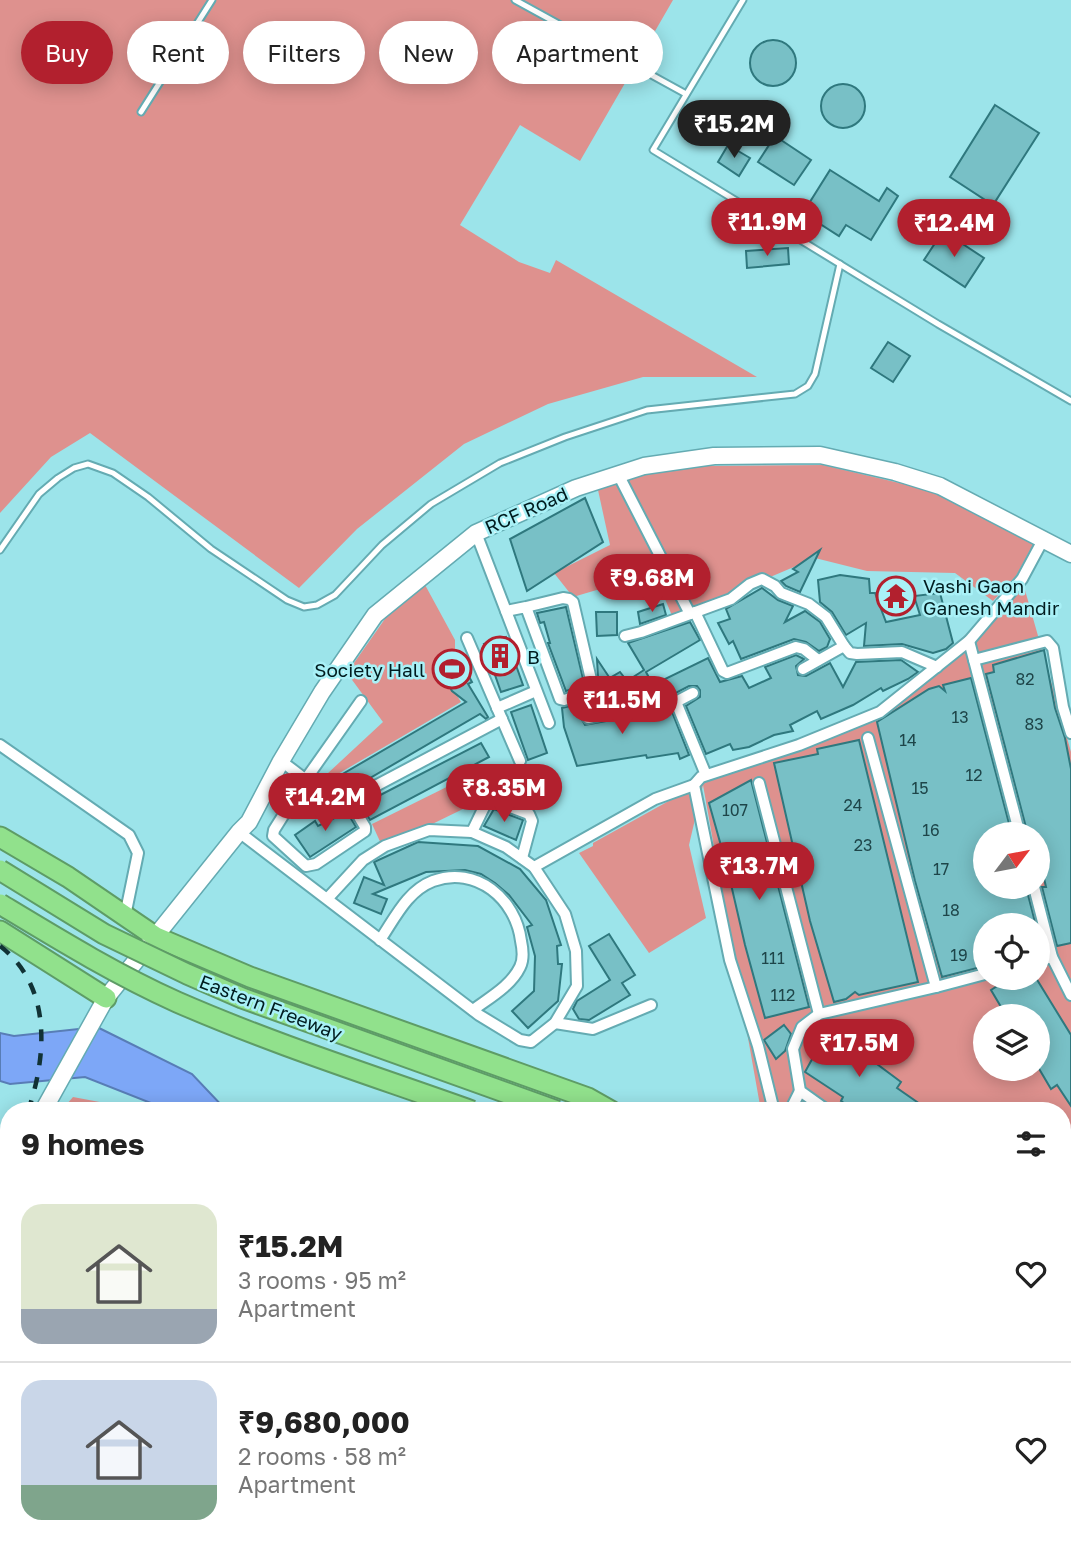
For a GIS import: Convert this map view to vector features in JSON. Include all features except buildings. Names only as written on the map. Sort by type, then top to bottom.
[{"type":"highway","points":[[0,837],[68,877],[156,937],[250,977],[595,1102]]},
{"type":"highway","name":"Eastern Freeway","points":[[0,870],[104,934],[242,998],[532,1102]]},
{"type":"highway","name":"Eastern Freeway","points":[[0,904],[90,959],[175,1001],[232,1025],[447,1102]]},
{"type":"highway","points":[[0,932],[106,998]]},
{"type":"street","name":"RCF Road","points":[[106,998],[249,822],[327,683],[375,615],[476,533],[576,488],[644,466],[714,456],[820,455],[895,472],[940,486],[1071,554]]},
{"type":"street","points":[[618,474],[723,671],[727,673],[796,647],[804,649],[818,660]]},
{"type":"street","points":[[476,533],[549,723]]},
{"type":"street","points":[[534,867],[655,799],[694,785],[701,777],[799,745],[880,712],[969,641],[1022,579],[1044,538]]},
{"type":"street","points":[[625,636],[732,599],[750,584],[762,579],[781,593],[809,604],[826,617],[850,653],[902,652],[924,659],[937,667]]},
{"type":"street","points":[[506,611],[563,598],[573,603],[592,684],[587,693],[560,699],[527,607]]},
{"type":"street","points":[[467,638],[520,761]]},
{"type":"street","points":[[974,660],[1047,640],[1053,648],[1063,707],[1071,733]]},
{"type":"street","points":[[969,641],[1017,822]]},
{"type":"street","points":[[803,669],[844,646]]},
{"type":"street","points":[[281,761],[334,797],[349,800],[536,691]]},
{"type":"street","points":[[588,718],[676,702],[693,693]]},
{"type":"street","points":[[349,800],[365,831],[311,866],[306,866],[275,839],[274,830],[361,701]]},
{"type":"street","points":[[676,702],[706,775]]},
{"type":"street","points":[[868,738],[936,987]]},
{"type":"street","points":[[0,745],[129,835],[138,853],[125,916]]},
{"type":"street","points":[[759,783],[819,1014]]},
{"type":"street","points":[[694,785],[730,960],[758,1046],[772,1102]]},
{"type":"street","points":[[472,832],[485,805],[492,800],[528,814],[532,821],[522,858]]},
{"type":"street","points":[[239,832],[380,940],[473,1010],[526,1042],[531,1042],[555,1023],[577,986],[576,951],[565,914],[534,867],[506,847],[472,832],[429,831],[385,846],[363,860],[327,899]]},
{"type":"street","points":[[380,940],[410,895],[431,881],[453,876],[474,879],[491,888],[505,900],[514,914],[523,950],[522,964],[513,979],[473,1010]]},
{"type":"street","points":[[1037,900],[1052,957],[1071,995]]},
{"type":"street","points":[[794,1102],[800,1091],[793,1049],[802,1027],[819,1014],[973,977]]},
{"type":"street","points":[[48,1102],[106,998]]},
{"type":"street","points":[[555,1023],[593,1029],[650,1005]]},
{"type":"street","points":[[800,1091],[815,1102]]},
{"type":"lane","points":[[141,112],[212,0]]},
{"type":"lane","points":[[515,0],[686,94]]},
{"type":"lane","points":[[743,0],[653,150],[1071,401]]},
{"type":"lane","points":[[0,550],[39,494],[74,468],[88,464],[113,473],[148,497],[211,549],[286,600],[304,607],[317,605],[335,595],[382,545],[431,504],[500,463],[648,410],[795,394],[808,386],[815,374],[840,264]]},
{"type":"shaded area","points":[[0,0],[673,0],[661,21],[492,21],[492,84],[624,84],[580,161],[520,125],[460,225],[519,262],[550,273],[556,260],[757,377],[643,377],[548,404],[464,444],[357,529],[299,588],[90,433],[51,457],[0,513]]},
{"type":"shaded area","points":[[823,465],[925,489],[1035,541],[1016,576],[993,601],[955,573],[867,571],[815,558],[673,618],[654,573],[573,597],[554,573],[610,545],[598,490],[639,475],[702,466]]},
{"type":"shaded area","points":[[424,583],[455,640],[455,651],[436,662],[461,702],[331,778],[327,774],[383,722],[347,673],[387,616]]},
{"type":"shaded area","points":[[1023,583],[1071,752],[1071,1102],[759,1102],[703,785],[689,845],[706,918],[649,953],[579,853],[593,846],[593,843],[703,782],[880,712]]},
{"type":"shaded area","points":[[489,766],[502,790],[383,848],[372,824]]},
{"type":"shaded area","points":[[73,1097],[100,1102],[69,1102]]},
{"type":"water","points":[[97,1027],[192,1074],[218,1102],[148,1102],[85,1077],[10,1084],[0,1081],[0,1033],[14,1036]]},
{"type":"railway","points":[[0,946],[17,962],[37,1001],[41,1045],[39,1068],[31,1102]]},
{"type":"place","name":"Vashi Gaon Ganesh Mandir","points":[[896,596]]},
{"type":"place","name":"B","points":[[500,656]]},
{"type":"place","name":"Society Hall","points":[[452,669]]}]
